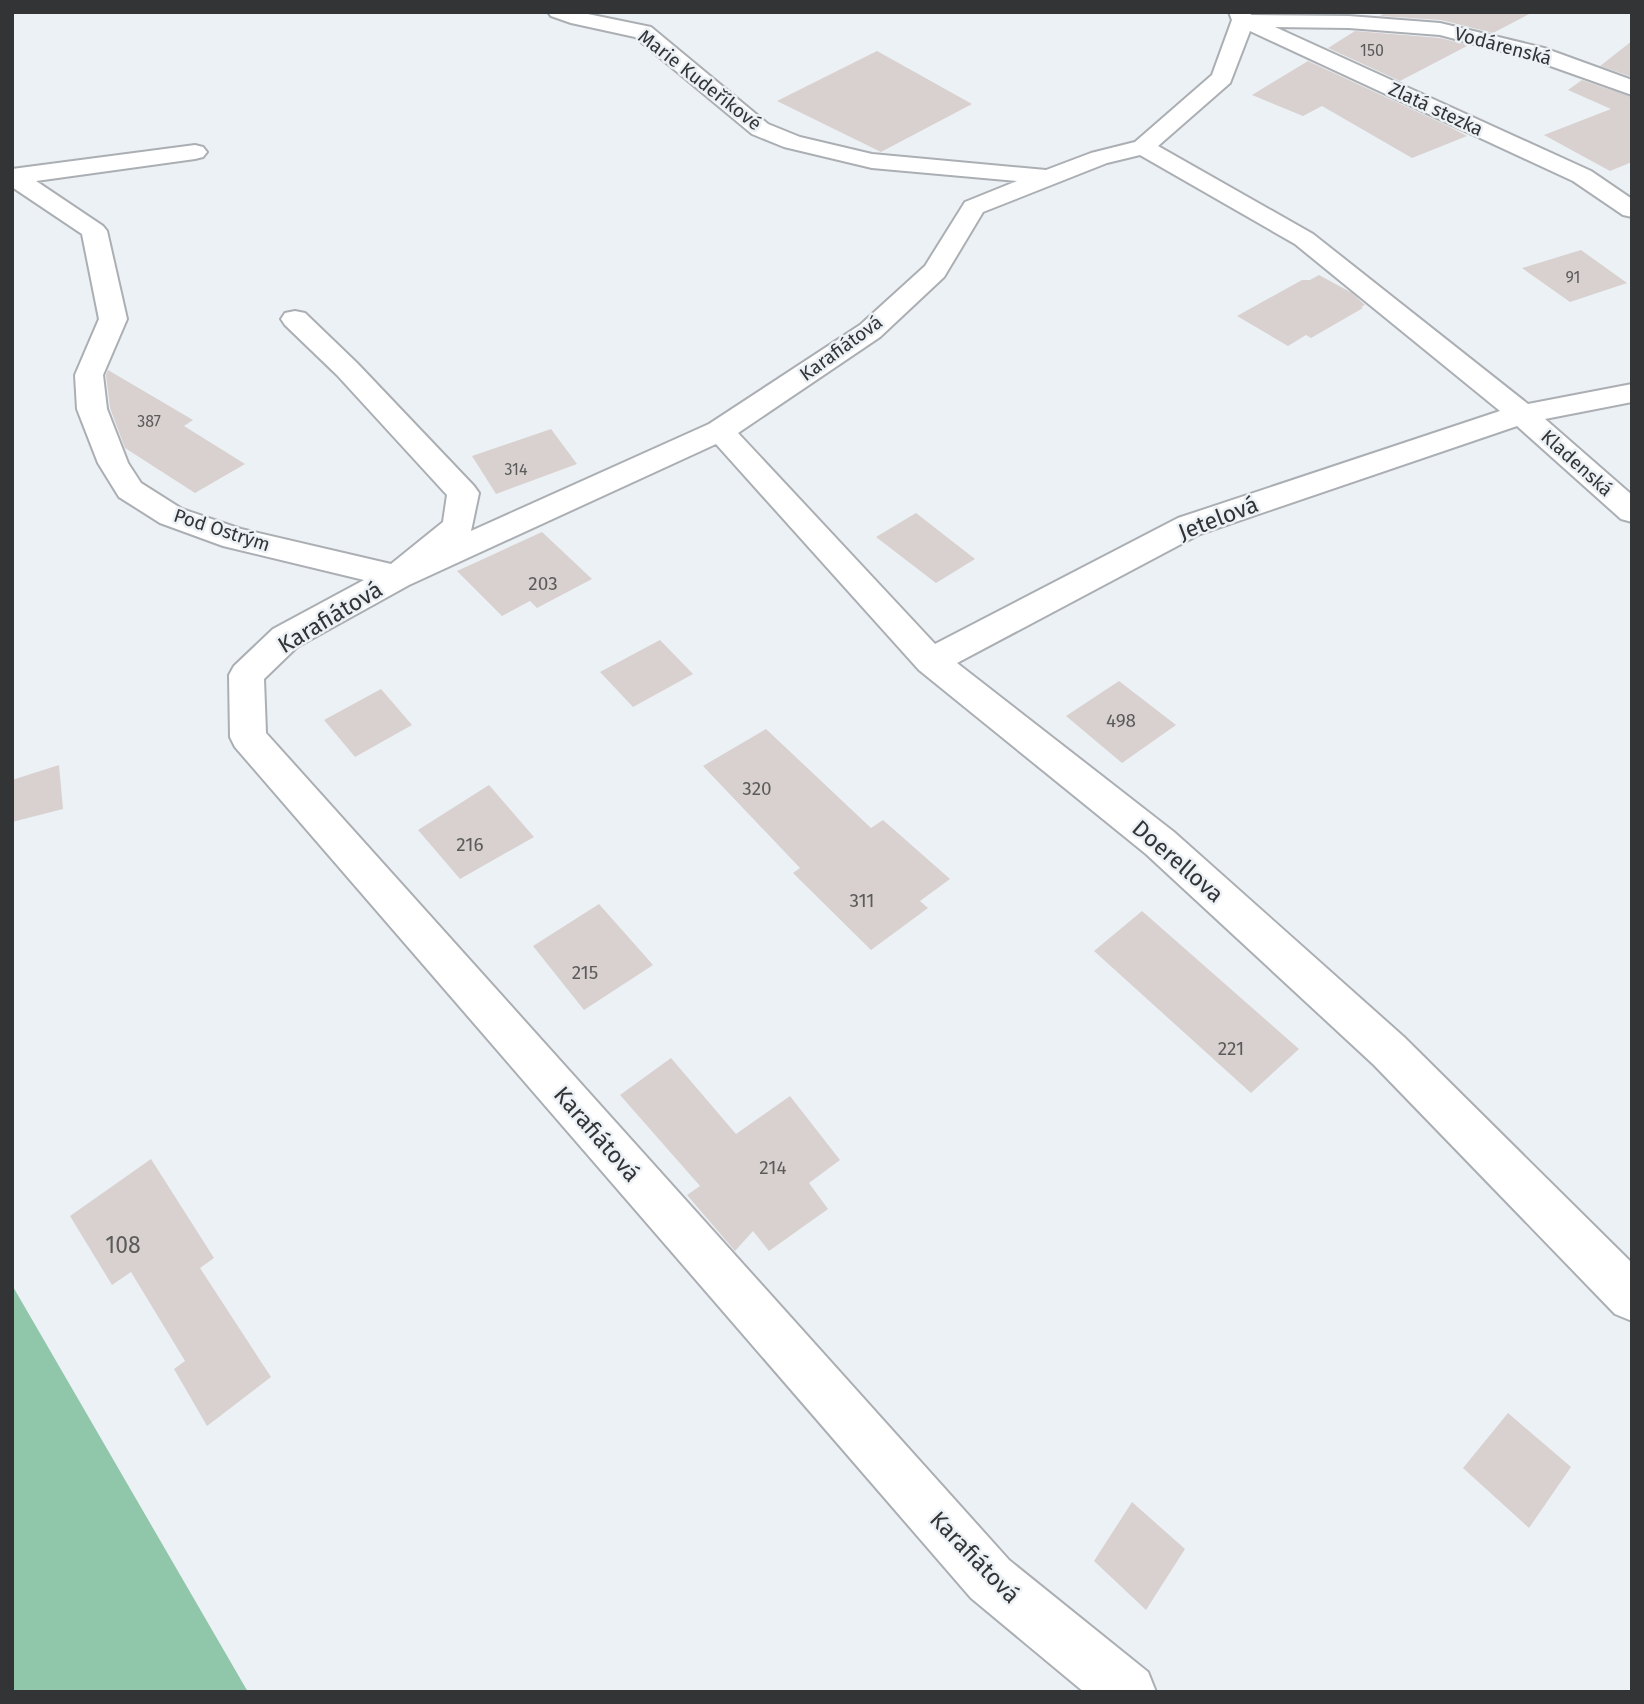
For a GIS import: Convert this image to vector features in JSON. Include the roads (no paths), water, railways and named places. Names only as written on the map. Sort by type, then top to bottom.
[{"type":"street","name":"Marie Kudeříkové","points":[[558,12],[572,18],[624,26],[643,32],[760,129],[792,142],[872,161],[1048,177]]},
{"type":"street","name":"Karafiátová","points":[[1128,1692],[990,1579],[248,737],[246,676],[285,638],[397,577],[720,431],[870,331],[935,271],[974,207],[1099,158],[1143,146],[1222,78],[1235,16]]},
{"type":"street","name":"Vodárenská","points":[[1235,16],[1440,29],[1536,52],[1632,88]]},
{"type":"street","name":"Zlatá stezka","points":[[1235,16],[1582,176],[1632,210]]},
{"type":"street","name":"Kladenská","points":[[1143,146],[1304,239],[1522,414],[1632,512]]},
{"type":"street","points":[[13,177],[195,152]]},
{"type":"street","name":"Pod Ostrým","points":[[13,177],[94,231],[113,319],[89,375],[92,409],[113,463],[130,491],[171,516],[234,538],[397,577]]},
{"type":"street","name":"Karafiátová","points":[[295,319],[347,369],[463,494],[458,526],[397,577]]},
{"type":"street","points":[[1522,414],[1632,393]]},
{"type":"street","name":"Jetelová","points":[[931,661],[1189,526],[1522,414]]},
{"type":"street","name":"Doerellova","points":[[720,431],[931,661],[1160,843],[1389,1051],[1632,1297]]}]
